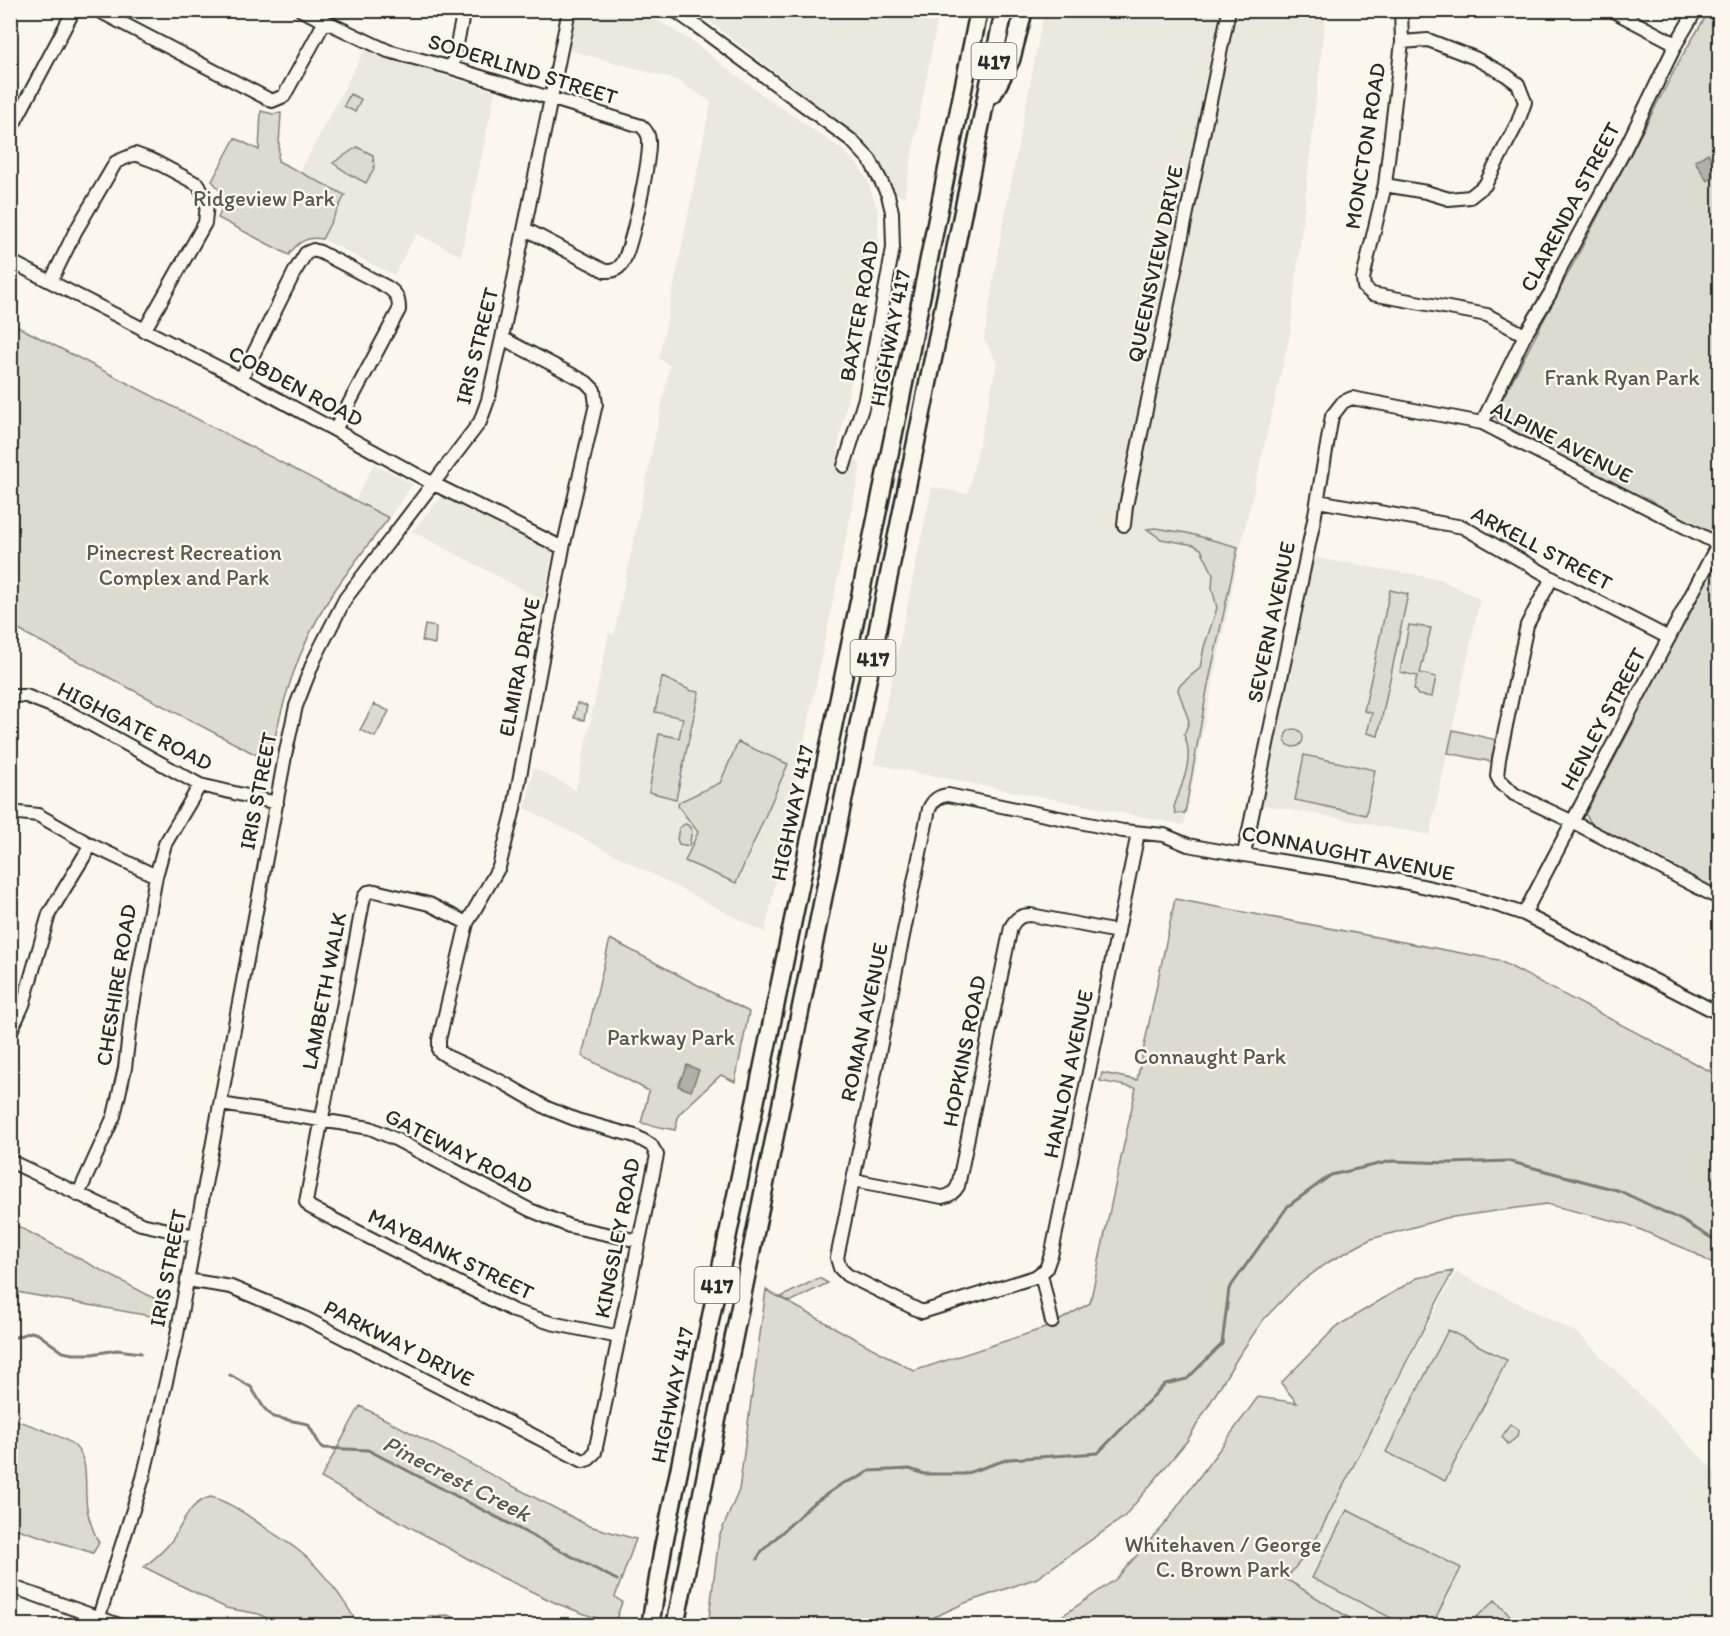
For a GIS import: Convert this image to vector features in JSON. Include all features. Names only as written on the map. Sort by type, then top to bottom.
[{"type":"highway","points":[[968,67],[974,10]]},
{"type":"highway","name":"HIGHWAY 417","points":[[650,1626],[663,1548],[896,424],[979,10]]},
{"type":"highway","name":"417","points":[[675,1626],[1004,10]]},
{"type":"highway","points":[[984,111],[1011,60],[1024,10]]},
{"type":"highway","points":[[640,1626],[663,1548]]},
{"type":"street","points":[[10,131],[74,10]]},
{"type":"street","points":[[97,10],[272,101],[284,96],[324,23]]},
{"type":"street","name":"SODERLIND STREET","points":[[302,10],[324,23],[388,51],[452,68],[634,124],[646,130],[649,139],[648,160],[623,264],[615,271],[605,271],[531,232],[524,231]]},
{"type":"street","points":[[452,68],[464,10]]},
{"type":"street","name":"IRIS STREET","points":[[98,1621],[143,1478],[163,1397],[196,1236],[296,706],[314,660],[345,599],[480,422],[488,400],[502,338],[569,10]]},
{"type":"street","name":"BAXTER ROAD","points":[[674,10],[851,140],[870,160],[888,195],[892,212],[893,248],[865,398],[844,466]]},
{"type":"street","name":"QUEENSVIEW DRIVE","points":[[1124,525],[1126,506],[1228,10]]},
{"type":"street","name":"MONCTON ROAD","points":[[1401,10],[1402,42],[1385,185],[1363,279],[1364,287],[1372,294],[1487,315],[1525,335]]},
{"type":"street","points":[[1611,10],[1676,44]]},
{"type":"street","name":"CLARENDA STREET","points":[[1482,423],[1525,335],[1551,292],[1561,267],[1622,155],[1676,44],[1696,10]]},
{"type":"street","points":[[1385,185],[1426,192],[1449,200],[1470,197],[1485,184],[1518,122],[1525,102],[1518,84],[1475,58],[1428,40],[1402,42]]},
{"type":"street","points":[[51,282],[75,232],[116,162],[135,154],[154,161],[199,185],[207,204],[205,223],[144,331]]},
{"type":"street","points":[[241,380],[306,253],[312,250],[320,252],[387,287],[399,300],[399,310],[335,430]]},
{"type":"street","name":"COBDEN ROAD","points":[[10,261],[241,380],[432,483],[563,548]]},
{"type":"street","name":"ELMIRA DRIVE","points":[[439,1048],[467,923],[499,867],[513,813],[563,548],[596,404],[594,390],[586,382],[502,338]]},
{"type":"street","name":"ALPINE AVENUE","points":[[1343,402],[1352,398],[1482,423],[1719,544]]},
{"type":"street","name":"SEVERN AVENUE","points":[[1244,854],[1318,501],[1332,417],[1343,402]]},
{"type":"street","name":"ARKELL STREET","points":[[1318,501],[1463,527],[1552,578],[1669,638]]},
{"type":"street","name":"HENLEY STREET","points":[[1524,914],[1719,544]]},
{"type":"street","points":[[1552,578],[1527,625],[1497,776],[1502,784],[1514,794],[1573,822],[1719,899]]},
{"type":"street","name":"HIGHGATE ROAD","points":[[10,696],[26,696],[72,714],[200,785],[277,803]]},
{"type":"street","name":"CHESHIRE ROAD","points":[[78,1195],[114,1116],[125,1068],[131,1016],[156,876],[165,844],[200,785]]},
{"type":"street","name":"CONNAUGHT AVENUE","points":[[948,795],[1164,835],[1188,845],[1366,875],[1464,896],[1524,914],[1719,1014]]},
{"type":"street","name":"ROMAN AVENUE","points":[[948,795],[939,796],[932,801],[929,809],[837,1258],[840,1268],[857,1280],[922,1312],[1041,1274]]},
{"type":"street","points":[[10,812],[38,815],[91,845],[156,876]]},
{"type":"street","name":"HANLON AVENUE","points":[[1041,1274],[1050,1263],[1053,1252],[1138,832]]},
{"type":"street","points":[[10,1033],[23,1005],[49,914],[91,845]]},
{"type":"street","name":"LAMBETH WALK","points":[[306,1202],[364,897],[368,892],[386,893],[429,904],[467,923]]},
{"type":"street","name":"HOPKINS ROAD","points":[[853,1179],[942,1197],[955,1191],[958,1186],[1014,921],[1024,915],[1031,915],[1118,932]]},
{"type":"street","name":"KINGSLEY ROAD","points":[[439,1048],[439,1051],[448,1057],[502,1082],[547,1108],[577,1120],[635,1136],[651,1145],[657,1155],[595,1452],[585,1460]]},
{"type":"street","name":"GATEWAY ROAD","points":[[221,1104],[370,1128],[530,1210],[569,1226],[639,1241]]},
{"type":"street","points":[[10,1161],[141,1224],[196,1236]]},
{"type":"street","name":"MAYBANK STREET","points":[[306,1202],[323,1214],[514,1311],[551,1323],[619,1337]]},
{"type":"street","points":[[1041,1274],[1052,1322]]},
{"type":"street","name":"PARKWAY DRIVE","points":[[187,1281],[231,1287],[303,1317],[559,1450],[585,1460]]},
{"type":"street","points":[[10,1586],[98,1621],[122,1626]]},
{"type":"shaded area","points":[[577,11],[608,11],[659,21],[693,42],[757,91],[844,151],[867,179],[878,211],[879,244],[837,451],[861,464],[765,933],[525,808],[534,768],[576,790],[609,633],[614,635],[670,365],[659,359],[711,102],[677,80],[569,50]]},
{"type":"shaded area","points":[[696,11],[939,11],[904,198],[893,192],[876,157],[856,135]]},
{"type":"shaded area","points":[[1044,11],[1326,11],[1290,335],[1241,545],[1184,825],[874,764],[932,487],[968,494],[997,363],[984,338],[998,251]]},
{"type":"shaded area","points":[[364,51],[495,91],[461,256],[416,233],[394,275],[322,239],[345,195],[300,172]]},
{"type":"shaded area","points":[[1708,153],[1720,173],[1707,181],[1695,161]]},
{"type":"shaded area","points":[[374,464],[413,484],[389,518],[355,501]]},
{"type":"shaded area","points":[[443,495],[553,552],[543,600],[412,531]]},
{"type":"shaded area","points":[[1311,557],[1440,579],[1480,599],[1430,835],[1259,804]]},
{"type":"shaded area","points":[[687,1065],[699,1070],[691,1091],[678,1086]]},
{"type":"shaded area","points":[[1456,1272],[1579,1334],[1719,1475],[1719,1601],[1706,1625],[1361,1625],[1286,1579],[1308,1550]]},
{"type":"green space","name":"Frank Ryan Park","points":[[1709,11],[1719,11],[1719,539],[1499,423],[1494,415],[1682,56]]},
{"type":"green space","points":[[350,94],[361,99],[355,112],[344,106]]},
{"type":"green space","name":"Ridgeview Park","points":[[261,111],[281,113],[278,161],[345,195],[322,239],[312,238],[303,241],[289,255],[218,218],[222,208],[222,198],[219,189],[212,181],[235,138],[259,150]]},
{"type":"green space","points":[[357,147],[373,155],[374,168],[366,183],[333,163]]},
{"type":"green space","name":"Pinecrest Recreation Complex and Park","points":[[11,323],[389,518],[336,589],[308,638],[285,698],[270,762],[11,626]]},
{"type":"green space","points":[[1147,529],[1187,533],[1238,547],[1207,690],[1185,813],[1176,814],[1174,807],[1188,762],[1184,735],[1189,721],[1178,690],[1179,686],[1200,668],[1204,647],[1217,608],[1212,588],[1213,574],[1201,549],[1194,545],[1161,539]]},
{"type":"green space","points":[[1719,563],[1719,892],[1592,824],[1585,814],[1635,720],[1633,716],[1710,570],[1716,570]]},
{"type":"green space","points":[[1390,590],[1408,594],[1378,736],[1367,733],[1372,713],[1364,711]]},
{"type":"green space","points":[[425,625],[436,627],[435,644],[422,641]]},
{"type":"green space","points":[[1409,625],[1431,628],[1420,673],[1436,677],[1432,697],[1418,695],[1414,689],[1417,676],[1400,672]]},
{"type":"green space","points":[[662,677],[699,692],[676,799],[649,792],[659,734],[679,738],[683,718],[655,712]]},
{"type":"green space","points":[[577,703],[587,706],[584,720],[574,718]]},
{"type":"green space","points":[[374,704],[389,711],[375,737],[360,730]]},
{"type":"green space","points":[[1290,729],[1298,729],[1303,734],[1301,745],[1290,747],[1285,742],[1285,734]]},
{"type":"green space","points":[[1453,730],[1497,740],[1493,762],[1448,753]]},
{"type":"green space","points":[[738,742],[788,764],[736,883],[685,861],[698,832],[678,806],[679,802],[720,783]]},
{"type":"green space","points":[[1304,755],[1375,770],[1366,815],[1295,800]]},
{"type":"green space","points":[[685,824],[692,831],[689,846],[679,844],[677,839],[679,828]]},
{"type":"green space","name":"Connaught Park","points":[[1175,899],[1498,960],[1719,1076],[1719,1268],[1693,1252],[1627,1224],[1546,1204],[1446,1218],[1371,1239],[1325,1264],[1295,1287],[1263,1320],[1187,1441],[1124,1517],[1037,1578],[965,1603],[917,1625],[708,1626],[719,1537],[739,1490],[766,1290],[914,1371],[1048,1327],[1090,1303],[1136,1088],[1100,1081],[1102,1073],[1137,1080]]},
{"type":"green space","name":"Parkway Park","points":[[610,939],[749,1012],[735,1082],[721,1075],[679,1114],[675,1130],[641,1123],[649,1091],[582,1056]]},
{"type":"green space","points":[[10,1222],[167,1305],[164,1312],[156,1317],[11,1291]]},
{"type":"green space","name":"Whitehaven / George C. Brown Park","points":[[1453,1271],[1313,1545],[1286,1579],[1361,1625],[1049,1625],[1116,1579],[1166,1522],[1258,1397],[1297,1403],[1281,1383],[1336,1327],[1417,1278]]},
{"type":"green space","points":[[819,1278],[828,1283],[790,1302],[781,1297]]},
{"type":"green space","points":[[1448,1330],[1507,1360],[1445,1481],[1386,1452]]},
{"type":"green space","points":[[360,1406],[589,1526],[636,1539],[615,1597],[622,1602],[614,1625],[558,1604],[501,1577],[321,1478]]},
{"type":"green space","points":[[10,1418],[58,1436],[78,1449],[84,1464],[88,1512],[99,1543],[93,1553],[11,1527]]},
{"type":"green space","points":[[1510,1424],[1518,1430],[1517,1437],[1508,1444],[1502,1437]]},
{"type":"green space","points":[[211,1497],[240,1511],[307,1558],[332,1585],[358,1625],[279,1625],[259,1614],[226,1608],[144,1567],[169,1544],[196,1504]]},
{"type":"green space","points":[[1347,1510],[1461,1568],[1432,1625],[1405,1625],[1312,1578]]},
{"type":"green space","points":[[1495,1600],[1518,1625],[1468,1625]]},
{"type":"green space","points":[[447,1615],[476,1625],[421,1625],[429,1616]]},
{"type":"waterway","name":"Pinecrest Creek","points":[[757,1559],[762,1551],[811,1505],[843,1483],[869,1471],[910,1469],[924,1474],[964,1474],[1009,1459],[1098,1453],[1165,1384],[1187,1379],[1222,1344],[1229,1289],[1288,1206],[1331,1175],[1392,1161],[1450,1163],[1508,1161],[1620,1191],[1681,1220],[1720,1243]]},
{"type":"waterway","name":"Pinecrest Creek","points":[[10,1339],[31,1332],[38,1334],[63,1352],[73,1354],[117,1350],[141,1353]]},
{"type":"waterway","name":"Pinecrest Creek","points":[[230,1375],[251,1387],[264,1408],[273,1417],[308,1424],[324,1448],[368,1450],[617,1580]]}]
